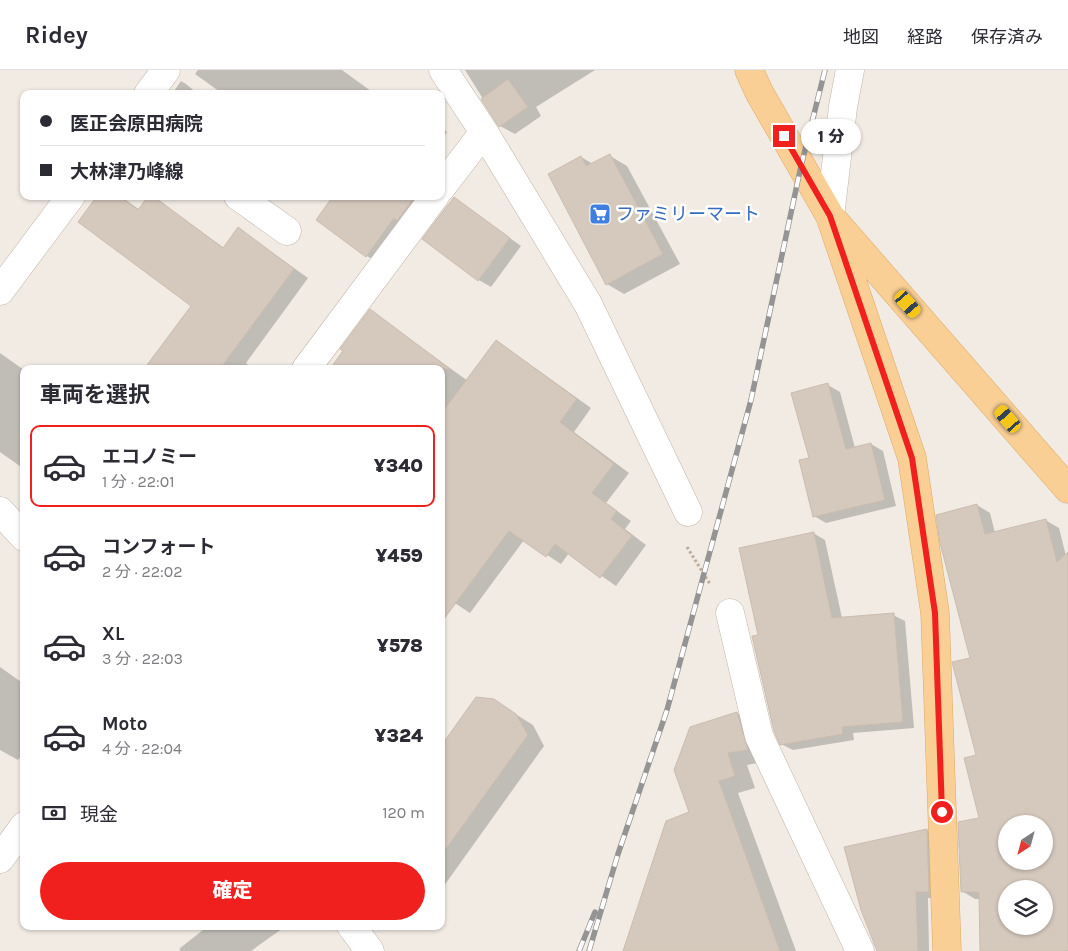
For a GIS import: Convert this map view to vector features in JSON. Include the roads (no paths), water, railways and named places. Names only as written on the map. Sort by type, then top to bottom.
[{"type":"main road","points":[[749,70],[759,92],[830,216],[912,458],[935,613],[947,951]]},
{"type":"main road","points":[[830,216],[1068,490]]},
{"type":"street","points":[[151,90],[166,70]]},
{"type":"street","points":[[443,70],[484,132],[588,304],[688,512]]},
{"type":"street","points":[[830,216],[843,107],[850,70]]},
{"type":"street","points":[[445,183],[484,132]]},
{"type":"street","points":[[0,291],[68,200]]},
{"type":"street","points":[[244,200],[287,231]]},
{"type":"street","points":[[309,365],[432,200]]},
{"type":"street","points":[[0,511],[20,533]]},
{"type":"street","points":[[730,614],[759,736],[860,951]]},
{"type":"street","points":[[0,859],[20,832]]},
{"type":"street","points":[[354,930],[370,951]]},
{"type":"railway","points":[[589,951],[618,854],[667,710],[751,400],[801,166],[825,70]]},
{"type":"railway","points":[[579,951],[595,912]]},
{"type":"place","name":"ファミリーマート","points":[[600,214]]}]
